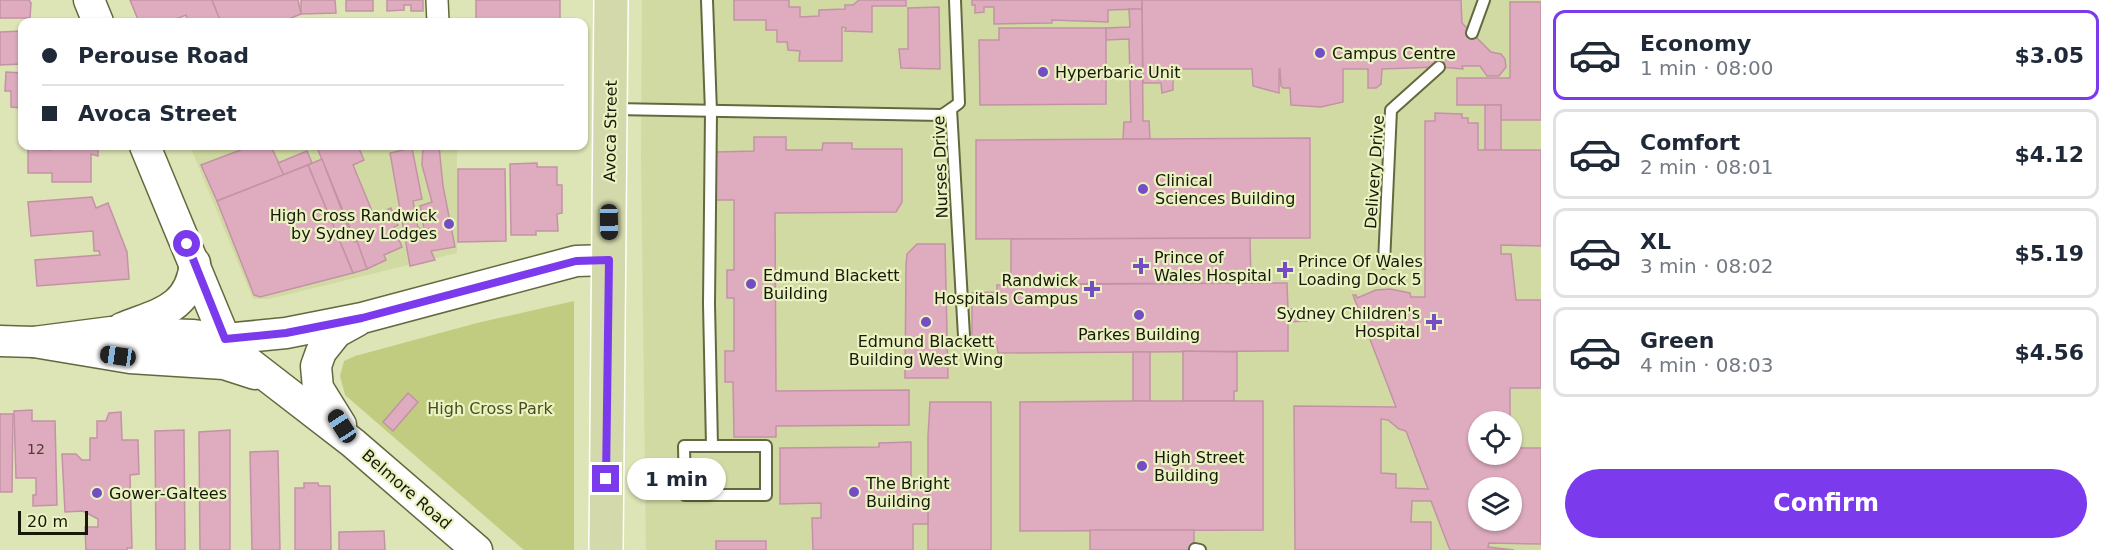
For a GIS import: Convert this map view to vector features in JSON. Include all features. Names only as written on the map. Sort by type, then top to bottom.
[{"type":"main road","points":[[89,0],[96,18]]},
{"type":"main road","name":"Avoca Street","points":[[606,550],[611,0]]},
{"type":"main road","points":[[147,150],[225,339]]},
{"type":"main road","points":[[34,342],[111,332],[192,335],[225,339],[286,333],[362,318],[576,261],[609,260]]},
{"type":"main road","points":[[111,332],[175,305],[188,289],[195,263]]},
{"type":"main road","points":[[353,443],[318,388],[316,366],[321,352],[337,333],[362,318]]},
{"type":"main road","name":"Belmore Road","points":[[225,339],[243,358],[353,443],[477,550]]},
{"type":"main road","points":[[0,341],[34,342],[130,358],[224,364],[261,376],[277,385]]},
{"type":"street","points":[[437,0],[438,18]]},
{"type":"lane","points":[[707,0],[711,111],[709,304],[712,446]]},
{"type":"lane","name":"Nurses Drive","points":[[955,0],[959,104],[951,109],[964,336]]},
{"type":"lane","points":[[1472,33],[1484,0]]},
{"type":"lane","name":"Delivery Drive","points":[[1384,263],[1391,110],[1439,67]]},
{"type":"lane","points":[[611,109],[942,115],[951,109]]},
{"type":"lane","points":[[684,446],[712,446],[766,446],[766,495],[685,495],[684,446]]},
{"type":"lane","points":[[1195,549],[1200,550]]},
{"type":"shaded area","name":"Randwick Hospitals Campus","points":[[642,0],[1541,0],[1541,550],[646,550],[641,156]]},
{"type":"shaded area","points":[[192,150],[457,150],[457,253],[269,299],[253,299]]},
{"type":"green space","name":"High Cross Park","points":[[574,301],[574,550],[524,550],[345,395],[340,376],[344,361],[355,356],[477,323]]},
{"type":"building","points":[[0,0],[29,0],[31,3],[30,18],[0,18]]},
{"type":"building","points":[[130,0],[212,0],[219,18],[187,18],[186,15],[178,18],[137,18]]},
{"type":"building","points":[[212,0],[298,0],[301,14],[291,18],[219,18]]},
{"type":"building","points":[[301,0],[335,0],[336,13],[301,14]]},
{"type":"building","points":[[346,0],[373,0],[373,11],[346,11]]},
{"type":"building","points":[[387,0],[423,0],[423,11],[411,11],[411,5],[404,5],[404,10],[387,11]]},
{"type":"building","points":[[476,0],[560,0],[560,18],[476,18]]},
{"type":"building","points":[[734,0],[789,0],[789,7],[800,7],[800,17],[819,16],[819,10],[845,9],[845,5],[853,5],[859,0],[906,0],[906,6],[872,6],[872,32],[845,31],[846,28],[842,27],[842,61],[799,61],[800,51],[788,50],[787,42],[777,42],[777,30],[766,30],[766,20],[734,20]]},
{"type":"building","points":[[972,0],[1142,0],[1142,9],[1108,10],[1108,22],[1052,20],[1052,23],[994,24],[994,7],[984,7],[984,12],[975,13]]},
{"type":"building","name":"Campus Centre","points":[[1142,0],[1461,0],[1462,23],[1491,52],[1501,54],[1505,59],[1506,67],[1499,76],[1487,76],[1480,66],[1462,66],[1463,69],[1439,67],[1382,69],[1381,84],[1376,88],[1368,88],[1368,69],[1343,69],[1343,102],[1321,107],[1291,105],[1290,88],[1281,86],[1280,69],[1279,93],[1253,86],[1252,69],[1173,69],[1173,90],[1162,93],[1161,83],[1143,83]]},
{"type":"building","points":[[1510,2],[1541,2],[1541,120],[1501,120],[1501,105],[1457,105],[1457,78],[1510,78]]},
{"type":"building","points":[[939,7],[940,69],[901,68],[899,49],[908,49],[908,8]]},
{"type":"building","points":[[1129,9],[1142,9],[1143,121],[1149,121],[1150,139],[1123,139],[1124,122],[1131,122],[1129,39],[1106,40],[1106,28],[1130,27]]},
{"type":"building","name":"Hyperbaric Unit","points":[[999,28],[1106,28],[1106,104],[980,105],[979,40],[999,40]]},
{"type":"building","points":[[18,31],[18,64],[0,65],[0,32]]},
{"type":"building","points":[[6,72],[18,73],[18,108],[11,107],[11,91],[5,91]]},
{"type":"building","points":[[1485,105],[1501,105],[1501,150],[1485,150]]},
{"type":"building","name":"Sydney Children's Hospital","points":[[1435,113],[1462,114],[1462,118],[1468,118],[1468,123],[1478,123],[1478,150],[1541,150],[1541,246],[1501,245],[1501,254],[1511,254],[1516,300],[1541,300],[1541,388],[1510,388],[1510,411],[1468,411],[1468,465],[1522,465],[1522,448],[1541,448],[1541,544],[1489,543],[1488,547],[1514,550],[1450,550],[1431,501],[1412,501],[1411,522],[1431,522],[1431,550],[1295,550],[1294,406],[1396,407],[1353,295],[1357,298],[1376,290],[1390,289],[1410,293],[1411,297],[1425,297],[1425,121],[1435,121]],"holes":[[[1381,419],[1388,420],[1399,429],[1406,431],[1428,489],[1396,488],[1396,474],[1381,473]]]},
{"type":"building","name":"Edmund Blackett Building","points":[[754,137],[786,137],[786,150],[822,150],[823,143],[852,143],[852,149],[902,149],[902,202],[896,212],[775,213],[776,391],[909,390],[909,425],[776,426],[776,437],[734,437],[733,382],[725,382],[725,351],[734,351],[734,298],[727,298],[727,270],[734,270],[734,200],[716,200],[716,152],[754,151]]},
{"type":"building","name":"Clinical Sciences Building","points":[[1310,138],[1310,238],[976,239],[976,140]]},
{"type":"building","points":[[28,150],[98,150],[98,156],[91,154],[91,182],[52,182],[52,173],[28,173]]},
{"type":"building","points":[[240,150],[273,150],[284,175],[217,201],[201,165]]},
{"type":"building","points":[[318,150],[360,150],[364,160],[353,165],[374,216],[391,208],[398,225],[394,227],[402,247],[384,255],[386,260],[367,269]]},
{"type":"building","points":[[412,150],[422,199],[413,201],[418,228],[424,229],[420,206],[432,202],[422,165],[423,150],[439,150],[443,186],[455,247],[431,251],[435,260],[410,266],[390,153]]},
{"type":"building","points":[[307,151],[312,163],[284,175],[278,163]]},
{"type":"building","points":[[322,159],[354,242],[357,241],[367,269],[353,273],[308,165]]},
{"type":"building","points":[[537,163],[537,167],[557,167],[557,185],[562,185],[562,213],[557,214],[558,231],[536,231],[536,235],[511,235],[510,164]]},
{"type":"building","points":[[308,165],[353,273],[260,297],[254,295],[217,201]]},
{"type":"building","points":[[458,169],[505,169],[506,241],[458,242]]},
{"type":"building","points":[[92,197],[96,208],[108,203],[127,252],[129,279],[37,286],[35,260],[100,255],[99,251],[94,251],[93,231],[31,236],[28,202]]},
{"type":"building","points":[[1250,238],[1251,283],[1011,284],[1011,239]]},
{"type":"building","name":"Edmund Blackett Building West Wing","points":[[917,244],[945,244],[948,378],[905,378],[906,265],[907,254]]},
{"type":"building","name":"Parkes Building","points":[[1287,283],[1288,309],[1306,309],[1307,321],[1288,322],[1288,351],[998,353],[997,346],[972,347],[972,293],[997,292],[997,285]]},
{"type":"building","points":[[1183,351],[1237,352],[1237,391],[1234,391],[1234,401],[1183,401]]},
{"type":"building","points":[[1133,352],[1150,352],[1150,401],[1133,401]]},
{"type":"building","points":[[408,393],[418,402],[393,431],[383,422]]},
{"type":"building","name":"High Street Building","points":[[1263,401],[1263,530],[1020,531],[1020,402]]},
{"type":"building","points":[[930,402],[991,402],[991,550],[928,550]]},
{"type":"building","points":[[32,410],[32,421],[55,421],[57,505],[33,506],[33,495],[36,495],[36,478],[16,478],[14,411]]},
{"type":"building","name":"Gower-Galtees","points":[[121,412],[122,440],[138,440],[139,474],[130,475],[132,548],[86,550],[85,527],[98,527],[98,519],[83,511],[65,512],[62,454],[76,454],[82,460],[90,460],[90,438],[97,438],[97,421],[106,421],[109,413]]},
{"type":"building","points":[[0,414],[13,414],[12,492],[0,492]]},
{"type":"building","points":[[184,430],[185,550],[156,550],[155,431]]},
{"type":"building","points":[[230,430],[230,550],[200,550],[199,432]]},
{"type":"building","name":"The Bright Building","points":[[911,442],[911,481],[928,481],[928,524],[913,524],[913,550],[813,550],[812,518],[821,518],[821,503],[780,504],[780,448],[879,447],[879,443]]},
{"type":"building","points":[[278,451],[280,550],[252,550],[250,452]]},
{"type":"building","points":[[304,483],[330,486],[331,550],[295,550],[295,488],[304,488]]},
{"type":"building","points":[[1090,530],[1194,530],[1194,550],[1090,550]]},
{"type":"building","points":[[384,531],[385,550],[339,550],[339,532]]},
{"type":"building","points":[[716,541],[766,541],[766,550],[716,550]]},
{"type":"place","name":"Campus Centre","points":[[1320,53]]},
{"type":"place","name":"Hyperbaric Unit","points":[[1043,72]]},
{"type":"place","name":"Clinical Sciences Building","points":[[1143,189]]},
{"type":"place","name":"High Cross Randwick by Sydney Lodges","points":[[449,224]]},
{"type":"place","name":"Prince of Wales Hospital","points":[[1141,266]]},
{"type":"place","name":"Prince Of Wales Loading Dock 5","points":[[1285,270]]},
{"type":"place","name":"Edmund Blackett Building","points":[[751,284]]},
{"type":"place","name":"Randwick Hospitals Campus","points":[[1092,289]]},
{"type":"place","name":"Parkes Building","points":[[1139,315]]},
{"type":"place","name":"Edmund Blackett Building West Wing","points":[[926,322]]},
{"type":"place","name":"Sydney Children's Hospital","points":[[1434,322]]},
{"type":"place","name":"High Street Building","points":[[1142,466]]},
{"type":"place","name":"The Bright Building","points":[[854,492]]},
{"type":"place","name":"Gower-Galtees","points":[[97,493]]},
{"type":"route","points":[[187,244],[225,339],[286,333],[362,318],[576,261],[609,260],[606,479]]}]
